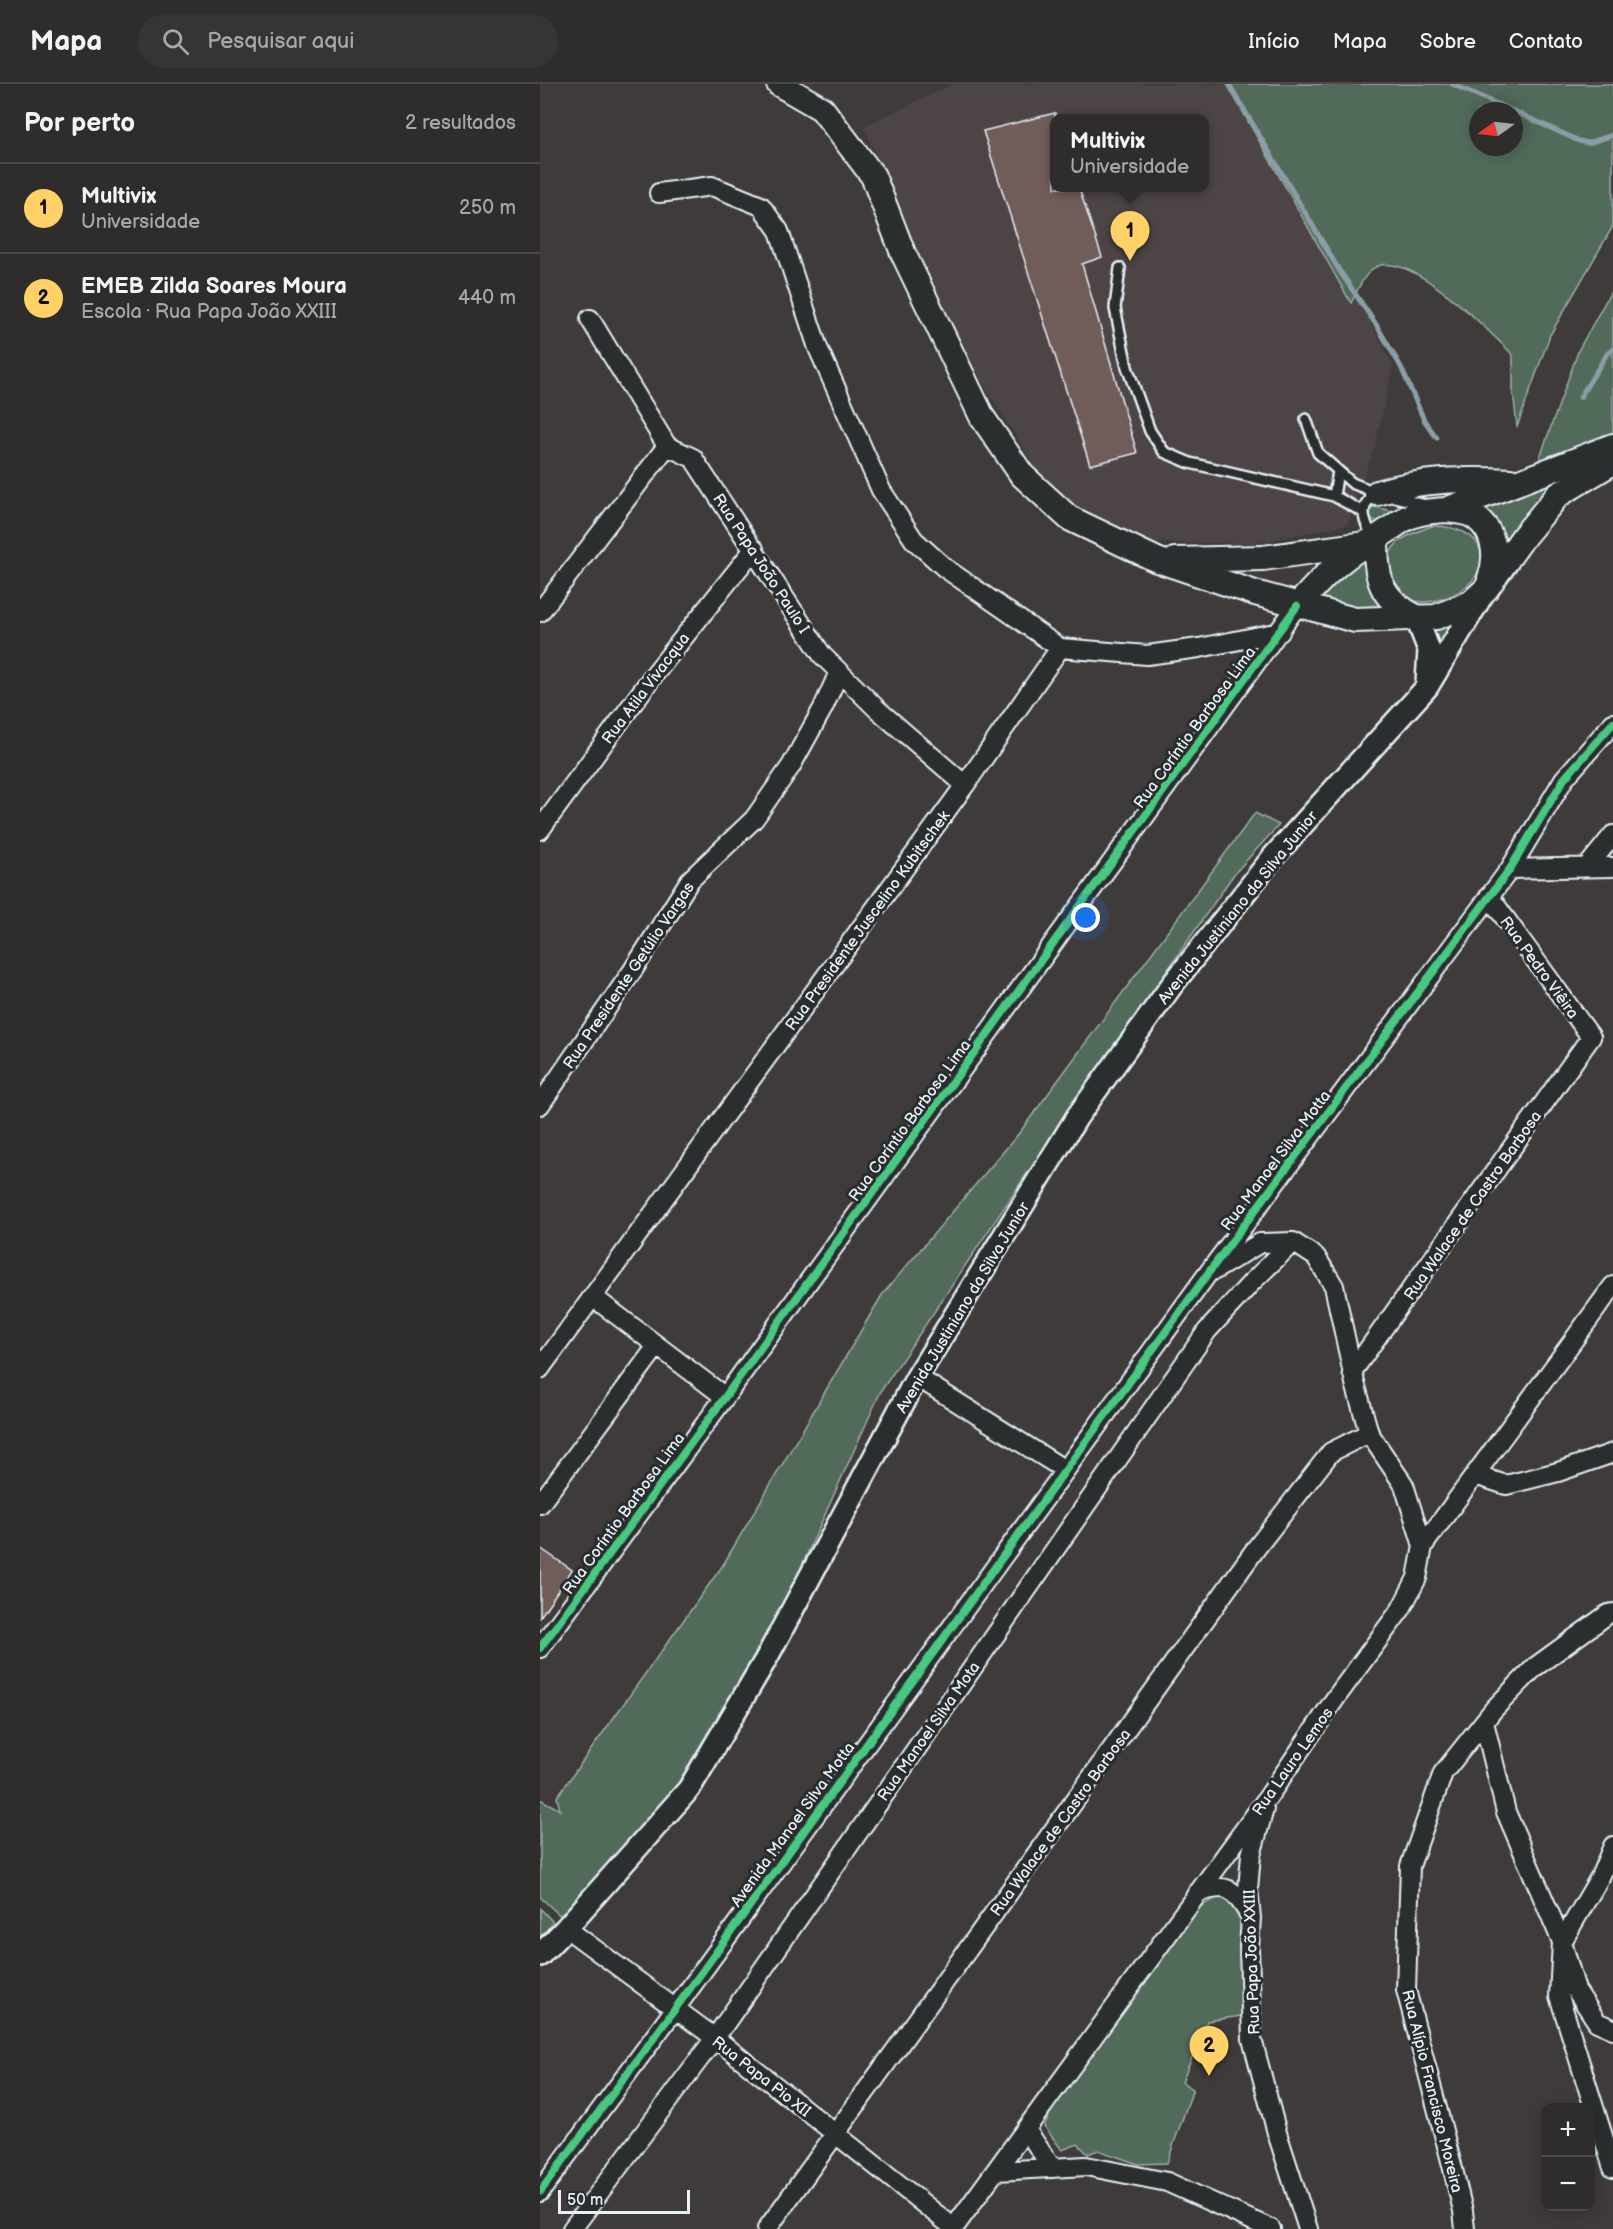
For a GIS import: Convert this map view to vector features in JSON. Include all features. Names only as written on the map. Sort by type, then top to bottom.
[{"type":"main road","points":[[779,84],[822,109],[873,176],[903,253],[982,417],[1022,475],[1069,518],[1157,560],[1297,606],[1355,620],[1436,617],[1471,603],[1486,589],[1524,536],[1558,495],[1613,462]]},
{"type":"main road","points":[[1446,510],[1613,446]]},
{"type":"main road","points":[[1370,503],[1395,488],[1459,479],[1518,481]]},
{"type":"main road","points":[[1297,606],[1349,554],[1405,519],[1422,512],[1446,510],[1474,516],[1487,531],[1495,554],[1495,567],[1486,589]]},
{"type":"main road","points":[[1157,560],[1263,558],[1371,542]]},
{"type":"main road","points":[[1371,542],[1376,570],[1382,586],[1390,599],[1416,617]]},
{"type":"street","points":[[659,193],[712,186],[761,206],[779,231],[818,348],[880,490],[914,540],[945,568],[1060,648],[1148,655],[1199,648],[1280,632]]},
{"type":"street","points":[[540,612],[667,447],[590,319]]},
{"type":"street","name":"Rua Papa João Paulo I","points":[[667,447],[693,458],[822,655],[877,709],[965,785]]},
{"type":"street","name":"Rua Atila Vivacqua","points":[[540,830],[653,676],[754,549]]},
{"type":"street","name":"Avenida Justiniano da Silva Junior","points":[[540,1955],[689,1790],[766,1659],[917,1377],[1077,1118],[1172,985],[1273,857],[1427,687],[1486,589]]},
{"type":"street","name":"Rua Coríntio Barbosa Lima","points":[[540,1648],[725,1397],[1297,606]]},
{"type":"street","points":[[1416,617],[1430,650],[1427,687]]},
{"type":"street","name":"Rua Presidente Juscelino Kubitschek","points":[[540,1369],[965,785],[1060,648]]},
{"type":"street","name":"Rua Presidente Getúlio Vargas","points":[[540,1105],[633,970],[690,880],[754,819],[791,766],[823,708],[839,672]]},
{"type":"street","name":"Rua Manoel Silva Motta","points":[[1065,1470],[1206,1276],[1510,869],[1564,779],[1613,723]]},
{"type":"street","points":[[1588,866],[1613,835]]},
{"type":"street","points":[[1510,869],[1613,867]]},
{"type":"street","name":"Rua Pedro Viêira","points":[[1489,896],[1591,1037]]},
{"type":"street","name":"Rua Walace de Castro Barbosa","points":[[1353,1372],[1591,1037]]},
{"type":"street","points":[[1206,1276],[1260,1244],[1293,1242],[1317,1257],[1334,1286],[1369,1433],[1404,1485],[1423,1546]]},
{"type":"street","name":"Rua Manoel Silva Mota","points":[[572,2229],[715,2038],[1207,1331],[1293,1242]]},
{"type":"street","name":"Rua Lauro Lemos","points":[[953,2228],[1268,1797],[1337,1696],[1401,1609],[1417,1578],[1423,1546],[1613,1286]]},
{"type":"street","points":[[592,1297],[725,1397]]},
{"type":"street","points":[[540,1504],[657,1346]]},
{"type":"street","points":[[917,1377],[1065,1470]]},
{"type":"street","name":"Rua Walace de Castro Barbosa","points":[[767,2229],[1257,1547],[1331,1452],[1369,1433]]},
{"type":"street","points":[[1475,1475],[1506,1485],[1558,1472],[1613,1453]]},
{"type":"street","name":"Avenida Manoel Silva Motta","points":[[540,2192],[1065,1470]]},
{"type":"street","name":"Rua Alípio Francisco Moreira","points":[[1465,2229],[1452,2165],[1406,1990],[1410,1866],[1443,1773],[1484,1722],[1535,1667],[1608,1614],[1613,1613]]},
{"type":"street","points":[[1484,1722],[1506,1812],[1562,1942],[1576,1990],[1597,2022],[1613,2029]]},
{"type":"street","name":"Rua Papa João XXIII","points":[[1268,1797],[1251,1855],[1248,1889],[1251,1918],[1249,1948],[1252,2039],[1277,2133],[1308,2229]]},
{"type":"street","points":[[1613,1846],[1606,1877],[1562,1942],[1559,1996],[1613,2168]]},
{"type":"street","points":[[1197,1893],[1217,1887],[1233,1891],[1251,1918]]},
{"type":"street","name":"Rua Papa Pio XII","points":[[566,1928],[715,2038],[953,2228]]},
{"type":"street","points":[[1026,2129],[1052,2168]]},
{"type":"street","points":[[996,2171],[1086,2166],[1167,2182],[1271,2229]]},
{"type":"lane","points":[[1120,268],[1116,308],[1127,367],[1150,431],[1164,452],[1190,463],[1334,496],[1370,503],[1446,510]]},
{"type":"lane","points":[[1306,419],[1318,453],[1352,483],[1370,503]]},
{"type":"lane","points":[[1334,496],[1338,471]]},
{"type":"lane","points":[[1370,503],[1365,525],[1371,542]]},
{"type":"shaded area","points":[[953,84],[1245,84],[1393,366],[1375,446],[1347,525],[1254,543],[1154,543],[1051,492],[961,349],[864,126]]},
{"type":"green space","points":[[1227,84],[1613,84],[1613,226],[1550,335],[1517,427],[1513,391],[1513,355],[1487,329],[1448,295],[1407,269],[1389,265],[1374,268],[1361,284],[1351,303]]},
{"type":"green space","points":[[1613,288],[1613,434],[1539,460],[1579,349]]},
{"type":"green space","points":[[1553,483],[1504,540],[1485,509]]},
{"type":"green space","points":[[1373,507],[1395,513],[1380,523],[1369,515]]},
{"type":"green space","points":[[1432,526],[1452,528],[1470,536],[1480,549],[1479,570],[1475,578],[1459,591],[1438,600],[1417,602],[1405,597],[1396,587],[1388,567],[1389,558],[1397,543],[1413,533]]},
{"type":"green space","points":[[1363,557],[1385,612],[1316,602],[1323,592]]},
{"type":"green space","points":[[1458,619],[1437,653],[1430,627]]},
{"type":"green space","points":[[1255,813],[1279,825],[1234,874],[1026,1175],[881,1391],[768,1640],[683,1785],[568,1923],[540,1897],[540,1799],[560,1810],[557,1797],[723,1565],[882,1295],[1020,1132]]},
{"type":"green space","points":[[1221,1896],[1231,1896],[1242,1919],[1248,2015],[1207,2021],[1182,2082],[1193,2089],[1167,2163],[1138,2164],[1098,2150],[1088,2154],[1078,2144],[1062,2150],[1044,2126],[1056,2101],[1054,2096],[1201,1906]]},
{"type":"green space","points":[[540,1908],[553,1922],[540,1939]]},
{"type":"building","points":[[1050,114],[1050,192],[1080,192],[1102,257],[1082,264],[1137,453],[1090,465],[983,131]]},
{"type":"building","points":[[540,1548],[572,1570],[540,1617]]},
{"type":"waterway","points":[[1229,84],[1339,270],[1377,326],[1401,367],[1424,420],[1437,438]]},
{"type":"waterway","points":[[1452,84],[1493,102]]},
{"type":"waterway","points":[[1523,115],[1588,143],[1613,135]]},
{"type":"waterway","points":[[1580,397],[1607,354],[1613,349]]},
{"type":"cycle path","points":[[540,1648],[725,1397],[1297,606]]},
{"type":"cycle path","points":[[540,2192],[1206,1276],[1510,869],[1564,779],[1613,723]]},
{"type":"place","name":"Multivix","points":[[1130,261]]},
{"type":"place","name":"EMEB Zilda Soares Moura","points":[[1209,2076]]}]
